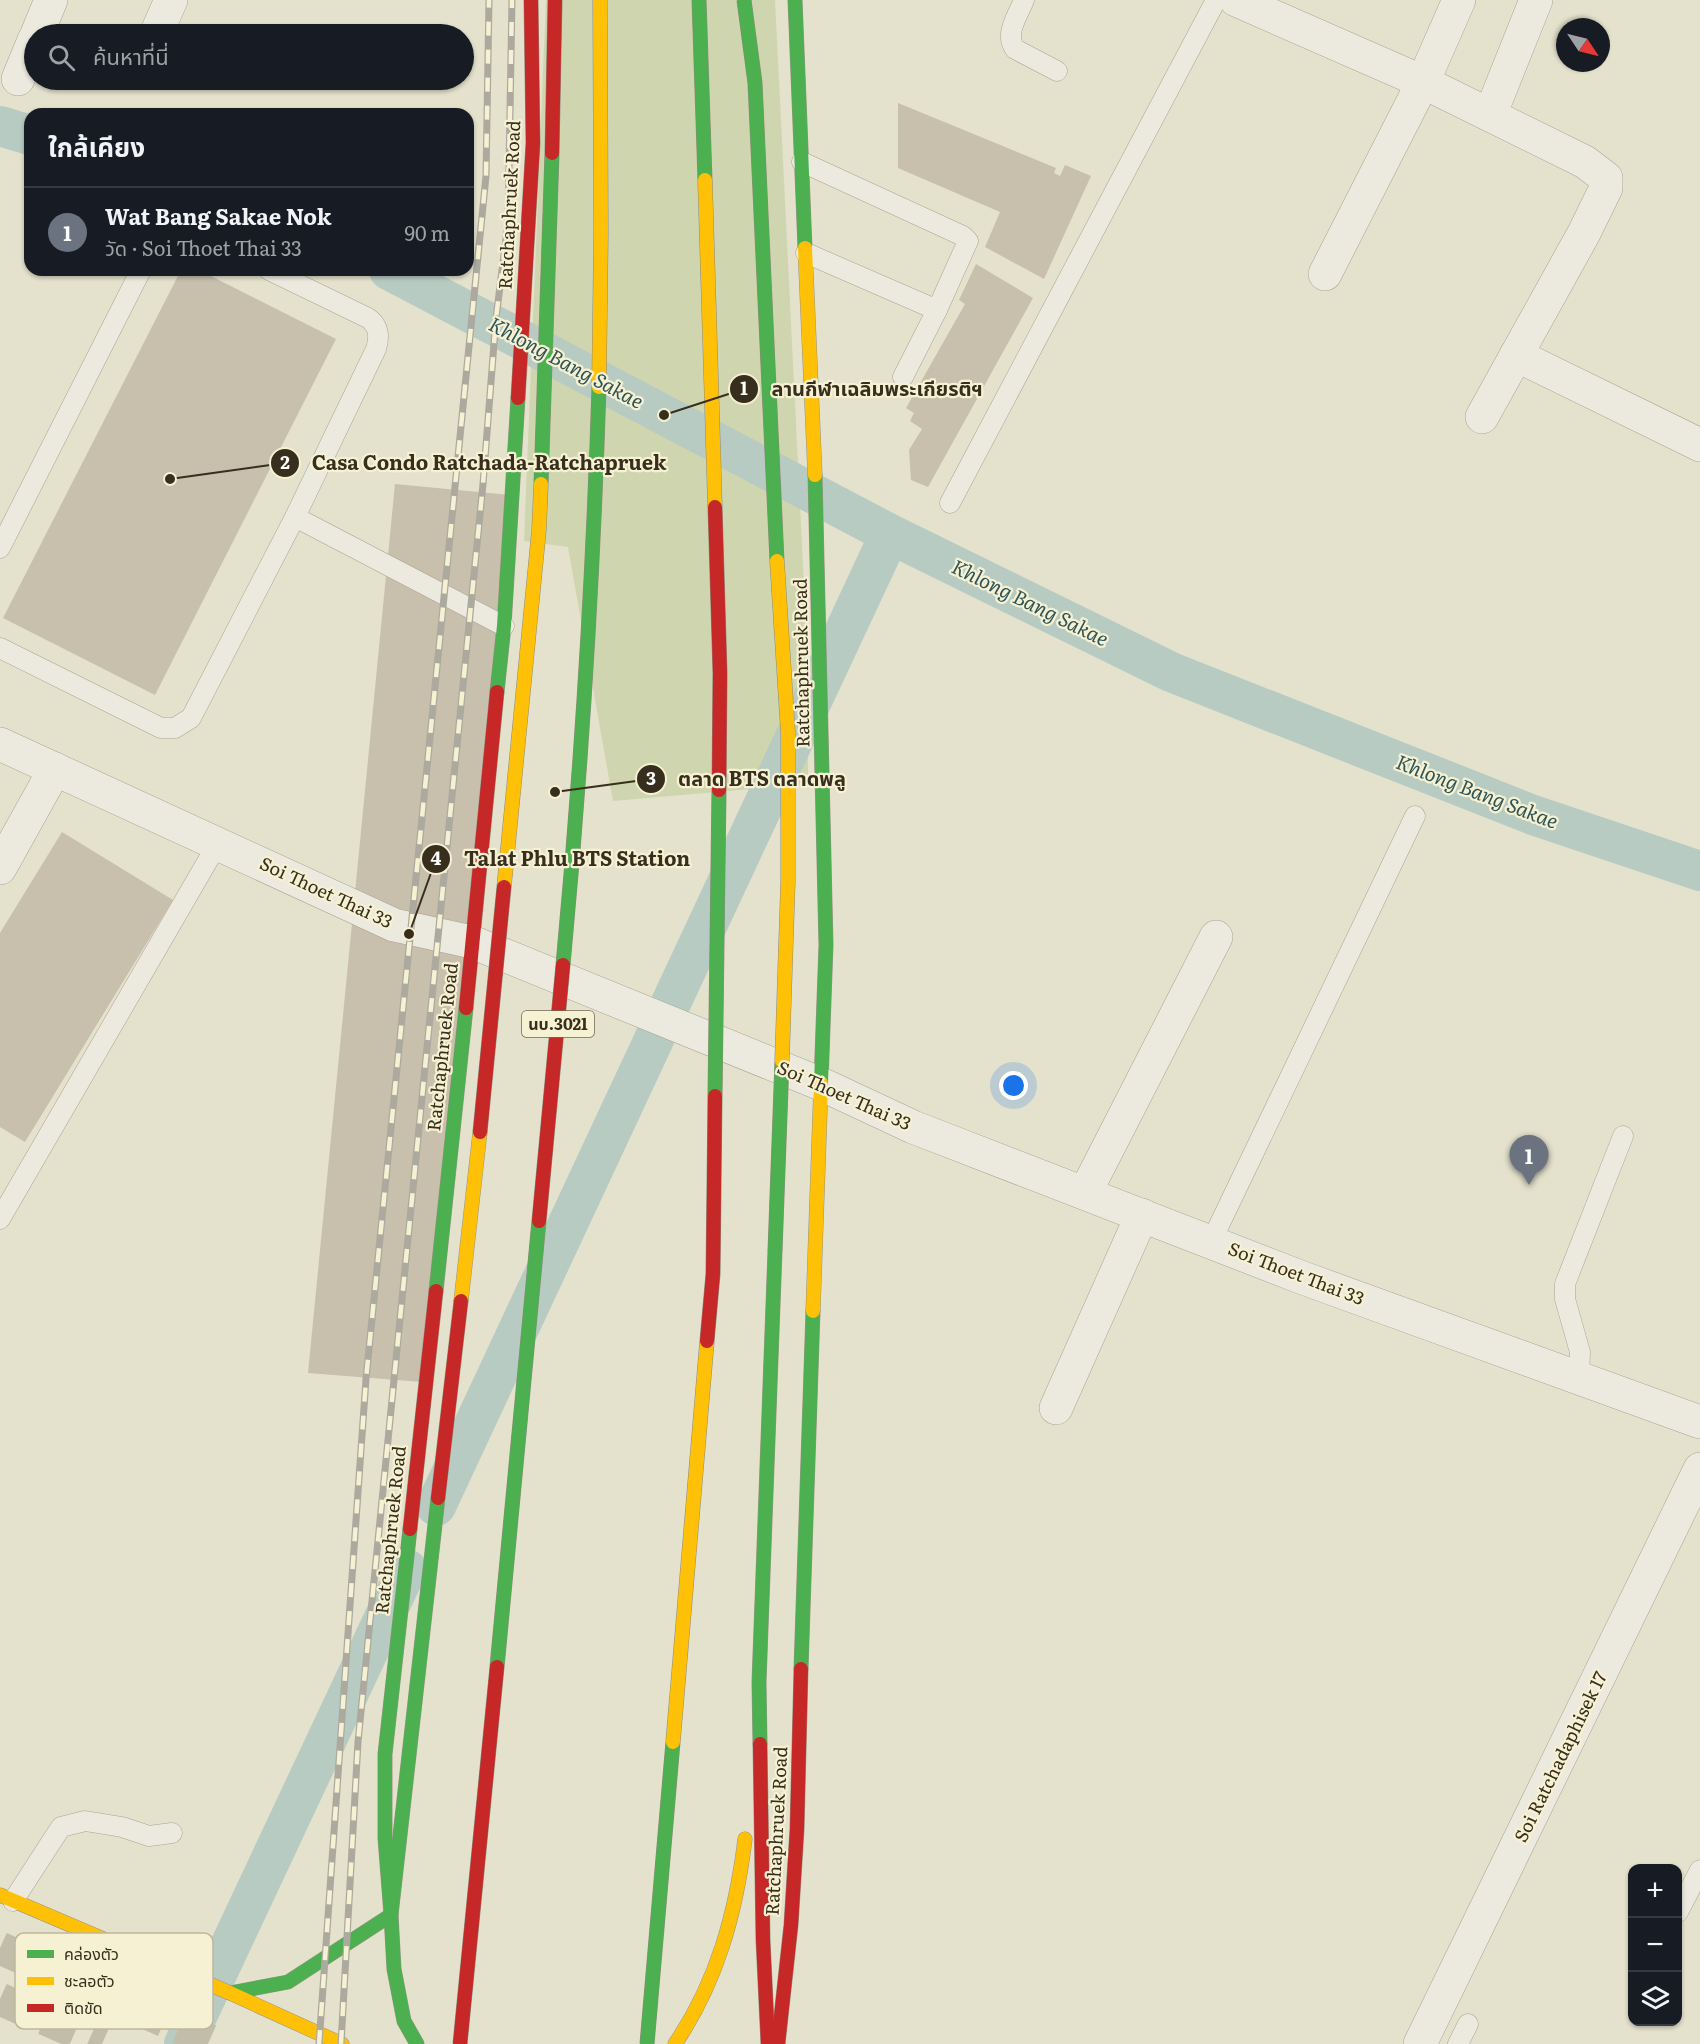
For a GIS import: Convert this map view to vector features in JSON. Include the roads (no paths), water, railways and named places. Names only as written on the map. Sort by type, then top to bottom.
[{"type":"main road","name":"Ratchaphruek Road","points":[[391,1915],[385,1838],[385,1754],[504,626],[533,143],[531,0]]},
{"type":"main road","points":[[417,2044],[404,2021],[394,1969],[391,1915],[480,1132],[539,531],[555,109],[555,0]]},
{"type":"main road","name":"นบ.3021","points":[[460,2044],[513,1510],[578,804],[590,616],[598,428],[602,179],[600,0]]},
{"type":"main road","points":[[647,2044],[713,1274],[720,673],[699,0]]},
{"type":"main road","points":[[744,0],[755,83],[777,553],[788,733],[788,881],[759,1682],[762,1940],[768,2044]]},
{"type":"main road","name":"Ratchaphruek Road","points":[[778,2044],[791,1924],[797,1828],[808,1436],[826,945],[817,523],[795,0]]},
{"type":"main road","points":[[675,2044],[684,2032],[702,1997],[719,1956],[734,1908],[743,1859],[759,1682]]},
{"type":"main road","points":[[7,1898],[89,1933]]},
{"type":"main road","points":[[230,1993],[288,1982],[391,1915]]},
{"type":"main road","points":[[213,1986],[342,2044]]},
{"type":"street","points":[[41,24],[51,0]]},
{"type":"street","points":[[160,24],[171,0]]},
{"type":"street","points":[[1236,0],[1423,82],[1585,162],[1606,178],[1606,188],[1584,233],[1482,417]]},
{"type":"street","points":[[1324,274],[1423,82],[1459,0]]},
{"type":"street","points":[[1490,115],[1536,0]]},
{"type":"street","points":[[18,80],[24,65]]},
{"type":"street","points":[[1516,355],[1700,445]]},
{"type":"street","name":"Soi Thoet Thai 33","points":[[0,744],[394,925],[472,942],[821,1084],[913,1127],[1303,1278],[1700,1422]]},
{"type":"street","points":[[0,868],[55,769]]},
{"type":"street","points":[[1085,1193],[1216,937]]},
{"type":"street","points":[[1056,1408],[1142,1215]]},
{"type":"street","name":"Soi Ratchadaphisek 17","points":[[1420,2044],[1700,1469]]},
{"type":"lane","points":[[1024,0],[1012,30],[1012,45],[1015,49],[1057,71]]},
{"type":"lane","points":[[950,503],[1216,0]]},
{"type":"lane","points":[[802,162],[967,239],[967,245],[937,310],[903,377]]},
{"type":"lane","points":[[806,254],[937,310]]},
{"type":"lane","points":[[0,548],[138,276]]},
{"type":"lane","points":[[0,648],[161,728],[175,728],[191,718],[295,517],[376,349],[378,331],[373,321],[281,276]]},
{"type":"lane","points":[[295,517],[504,626]]},
{"type":"lane","points":[[1211,1242],[1416,816]]},
{"type":"lane","points":[[0,1219],[218,843]]},
{"type":"lane","points":[[1578,1378],[1580,1352],[1565,1299],[1565,1284],[1623,1136]]},
{"type":"lane","points":[[7,1898],[62,1827],[85,1821],[122,1827],[149,1836],[172,1833]]},
{"type":"lane","points":[[1682,1903],[1700,1870]]},
{"type":"lane","points":[[1458,2044],[1468,2024]]},
{"type":"waterway","name":"Khlong Bang Sakae","points":[[0,126],[24,133]]},
{"type":"waterway","name":"Khlong Bang Sakae","points":[[400,276],[890,534],[1171,672],[1533,815],[1700,871]]},
{"type":"waterway","points":[[436,1506],[890,534]]},
{"type":"waterway","points":[[213,1982],[407,1569]]},
{"type":"waterway","points":[[184,2044],[191,2029]]},
{"type":"tunnel","points":[[0,1948],[15,1955]]},
{"type":"tunnel","points":[[0,1999],[15,2006]]},
{"type":"tunnel","points":[[68,2029],[102,2044]]},
{"type":"tunnel","points":[[183,2029],[217,2044]]},
{"type":"railway","points":[[319,2044],[366,1379],[486,176],[489,0]]},
{"type":"railway","points":[[341,2044],[358,1742],[483,484],[496,318],[508,223],[512,0]]},
{"type":"place","name":"ลานกีฬาเฉลิมพระเกียรติฯ","points":[[664,415]]},
{"type":"place","name":"Casa Condo Ratchada-Ratchapruek","points":[[170,479]]},
{"type":"place","name":"ตลาด BTS ตลาดพลู","points":[[555,792]]},
{"type":"place","name":"Talat Phlu BTS Station","points":[[409,934]]},
{"type":"place","name":"Wat Bang Sakae Nok","points":[[1529,1185]]}]
